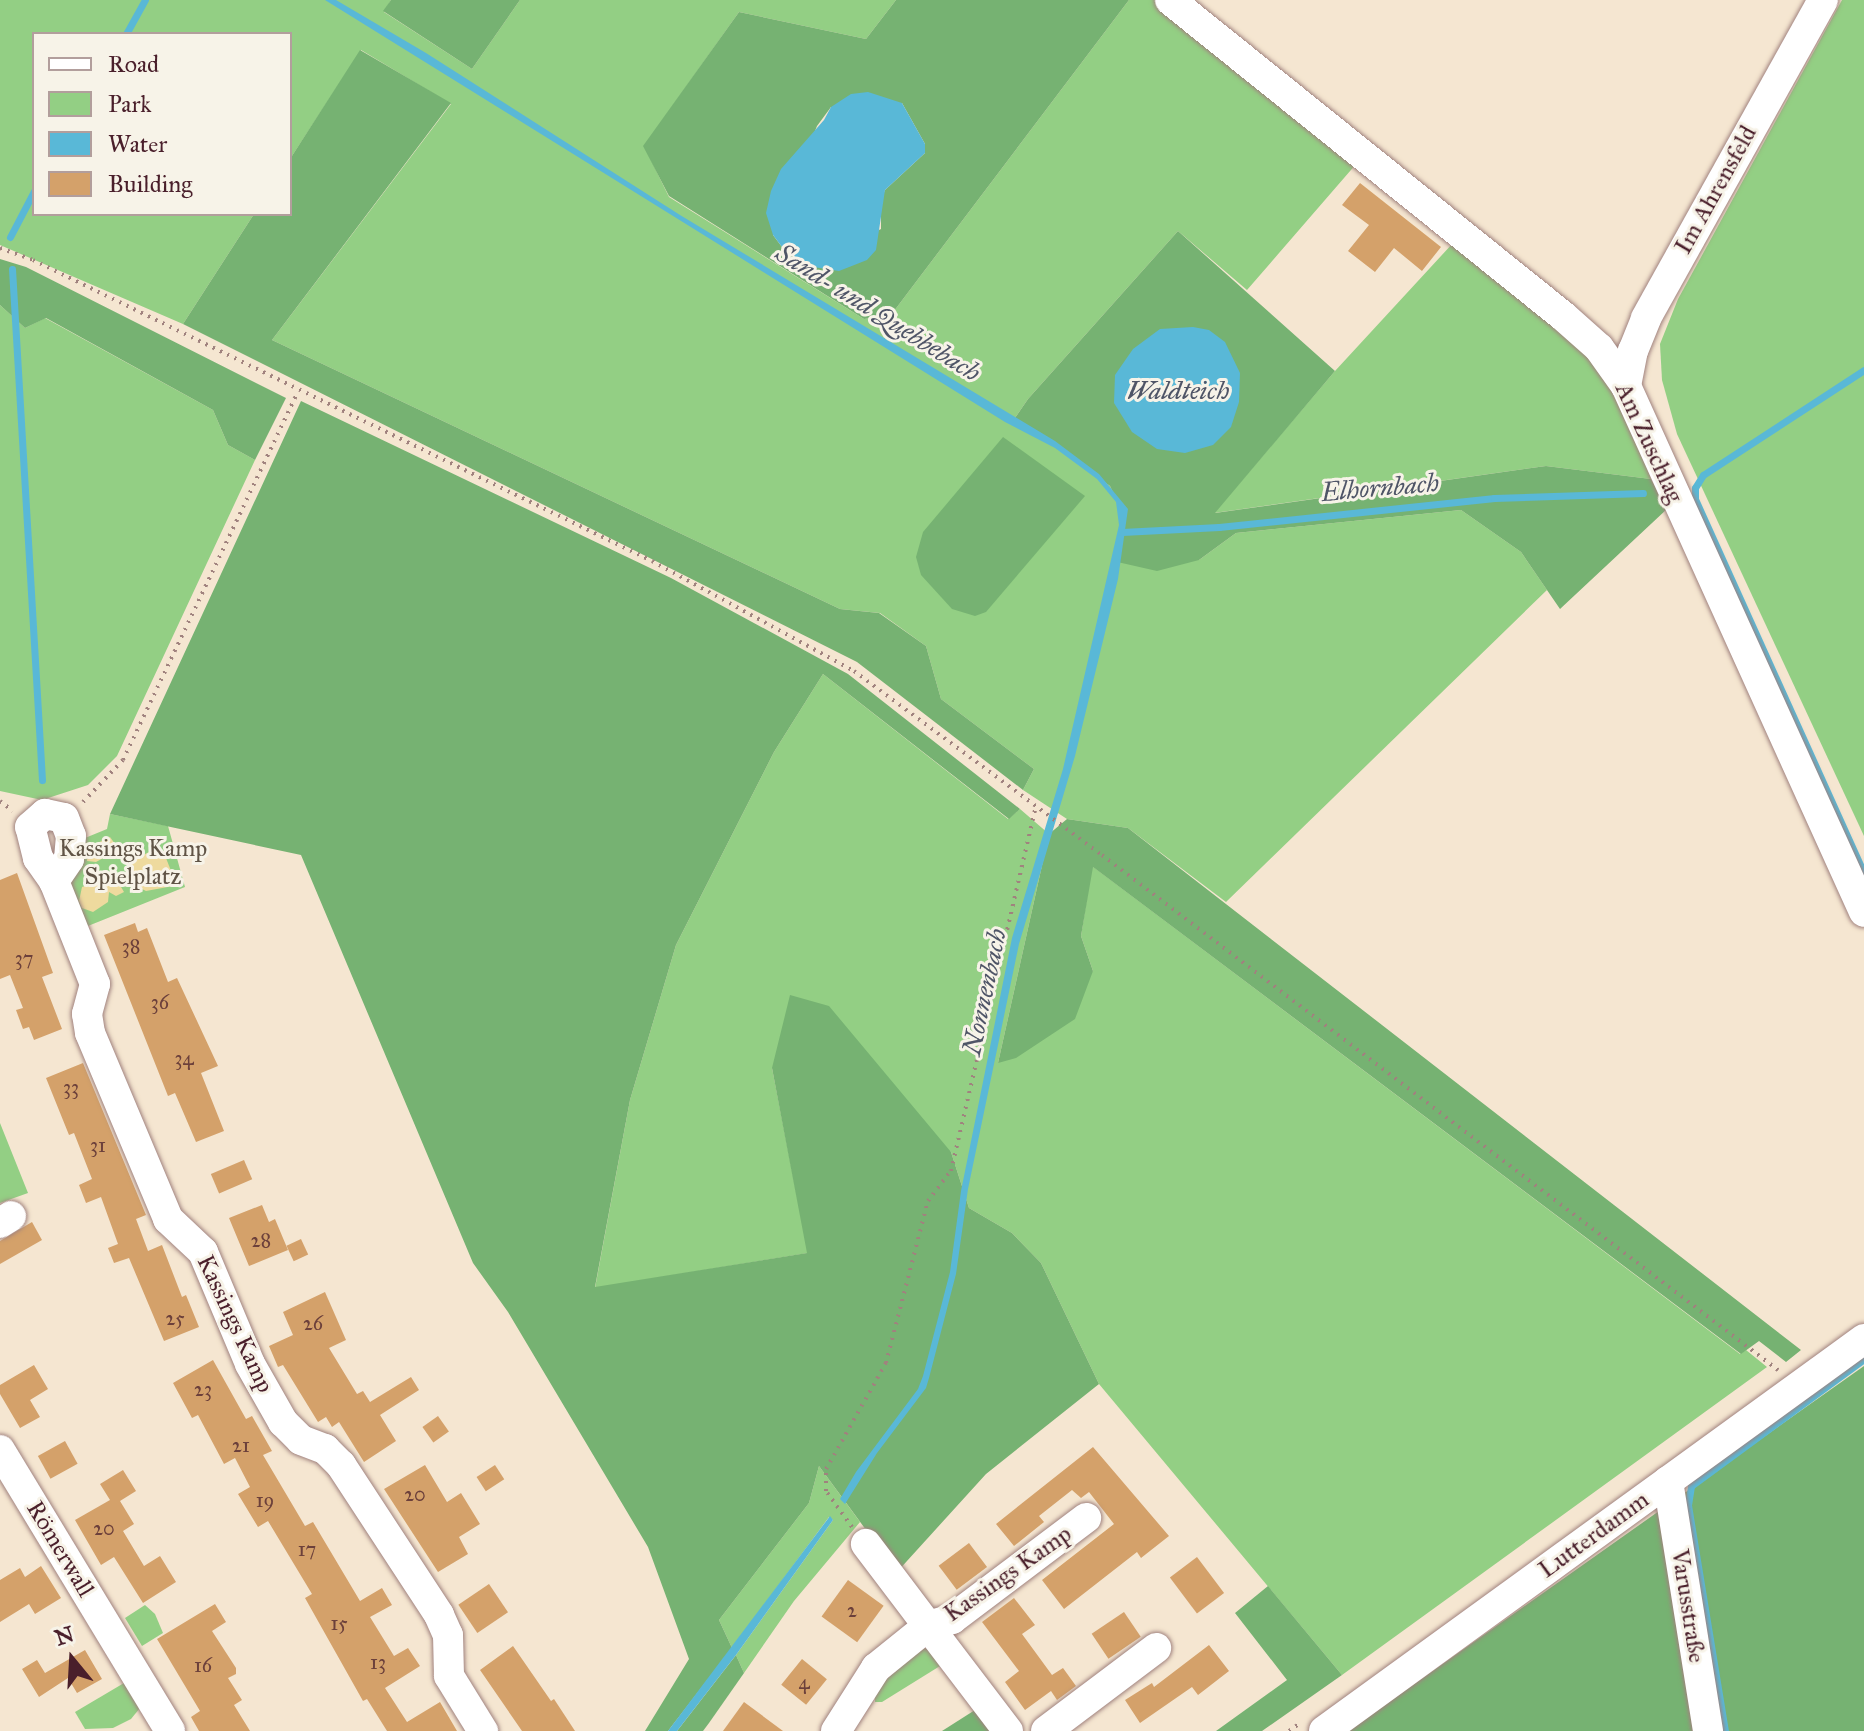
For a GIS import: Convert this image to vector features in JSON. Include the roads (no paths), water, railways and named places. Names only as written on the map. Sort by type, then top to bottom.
[{"type":"street","name":"Am Zuschlag","points":[[1170,0],[1599,348],[1626,386],[1864,912]]},
{"type":"street","name":"Im Ahrensfeld","points":[[1626,386],[1633,351],[1646,318],[1823,0]]},
{"type":"street","name":"Kassings Kamp","points":[[54,881],[95,984],[87,1014],[90,1033],[168,1219],[203,1252],[250,1364],[283,1422],[301,1440],[325,1449],[341,1465],[439,1615],[448,1635],[449,1676],[483,1731]]},
{"type":"street","name":"Lutterdamm","points":[[1324,1731],[1864,1339]]},
{"type":"street","name":"Römerwall","points":[[0,1450],[170,1731]]},
{"type":"street","name":"Varusstraße","points":[[1668,1481],[1708,1731]]},
{"type":"street","name":"Kassings Kamp","points":[[836,1731],[876,1668],[928,1626],[952,1619],[1086,1518]]},
{"type":"street","points":[[866,1544],[928,1626]]},
{"type":"street","name":"Kassings Kamp","points":[[928,1626],[1008,1731]]},
{"type":"street","points":[[1046,1731],[1156,1648]]},
{"type":"water","points":[[325,0],[336,0],[426,53],[680,215],[1055,441],[1099,474],[1128,509],[1118,579],[1075,756],[1019,944],[968,1189],[956,1274],[929,1378],[926,1388],[877,1453],[845,1504],[840,1499],[856,1472],[918,1389],[923,1376],[950,1272],[961,1191],[1012,938],[1063,769],[1119,525],[1116,502],[1097,479],[1055,448],[1005,422]]},
{"type":"water","points":[[868,92],[902,103],[925,144],[925,153],[885,190],[876,250],[867,260],[839,271],[807,266],[785,251],[773,235],[766,213],[771,191],[781,169],[824,120],[831,107],[851,94]]},
{"type":"water","name":"Waldteich","points":[[1193,327],[1209,330],[1225,342],[1240,373],[1239,402],[1231,427],[1213,445],[1185,453],[1157,449],[1132,432],[1114,403],[1115,375],[1133,349],[1160,329]]},
{"type":"water","points":[[830,1516],[833,1520],[736,1655],[677,1731],[668,1731]]},
{"type":"waterway","points":[[127,32],[145,0]]},
{"type":"waterway","points":[[10,237],[32,195]]},
{"type":"waterway","points":[[12,269],[42,780]]},
{"type":"waterway","points":[[1864,370],[1703,475],[1695,488],[1695,499],[1864,873]]},
{"type":"waterway","name":"Elhornbach","points":[[1122,532],[1219,527],[1494,498],[1643,493]]},
{"type":"waterway","points":[[1725,1731],[1688,1505],[1691,1486],[1864,1359]]},
{"type":"water label","name":"Sand- und Quebbebach","points":[[878,313]]},
{"type":"water label","name":"Nonnenbach","points":[[985,992]]},
{"type":"park label","name":"Kassings Kamp Spielplatz","points":[[133,863]]}]
